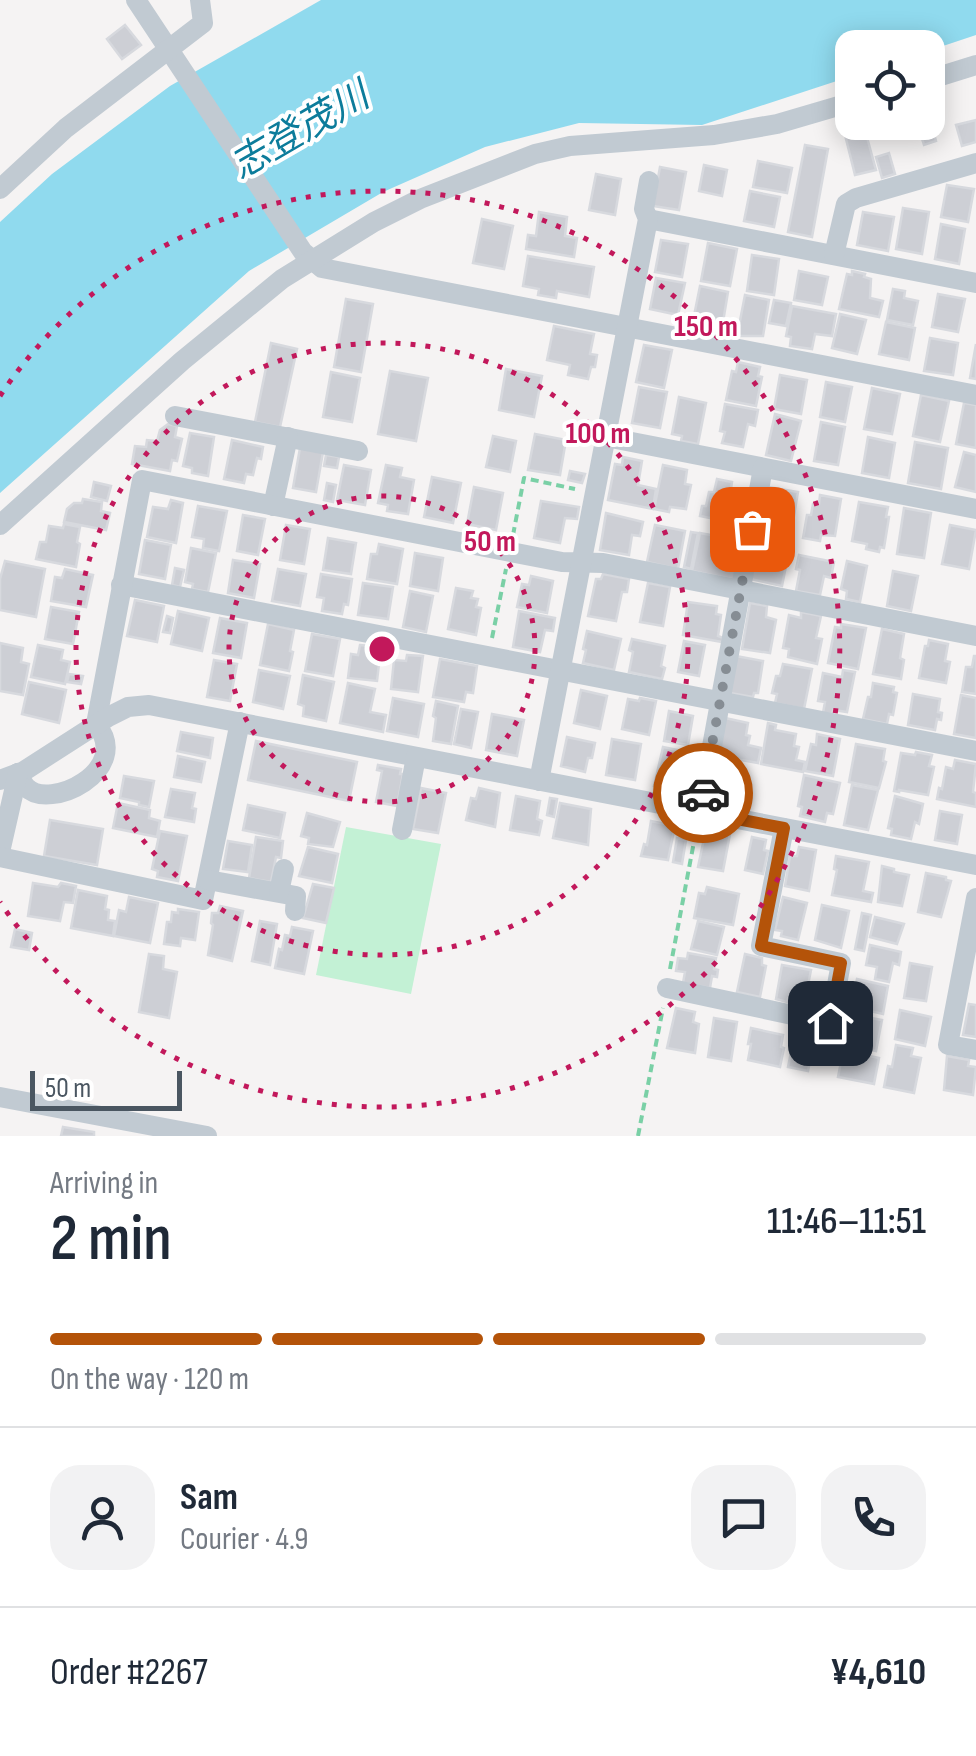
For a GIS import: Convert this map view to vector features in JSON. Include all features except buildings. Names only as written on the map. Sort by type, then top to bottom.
[{"type":"street","points":[[136,0],[308,256],[322,268],[976,395]]},
{"type":"street","points":[[0,189],[66,128],[203,23],[200,0]]},
{"type":"street","points":[[945,75],[976,65]]},
{"type":"street","points":[[0,526],[182,361],[308,256],[374,222],[420,199],[535,154],[570,146],[729,132],[776,124],[835,107]]},
{"type":"street","points":[[834,255],[846,204],[976,163]]},
{"type":"street","points":[[539,780],[648,219],[644,209],[650,180]]},
{"type":"street","points":[[648,219],[976,283]]},
{"type":"street","points":[[176,416],[358,452]]},
{"type":"street","points":[[606,437],[976,510]]},
{"type":"street","points":[[273,506],[288,438]]},
{"type":"street","points":[[700,812],[763,468]]},
{"type":"street","points":[[9,776],[35,793],[68,791],[96,771],[104,760],[108,747],[96,724],[142,480],[562,562],[602,564],[976,636]]},
{"type":"street","points":[[121,585],[976,751]]},
{"type":"street","points":[[9,776],[96,724],[128,708],[149,705],[976,866]]},
{"type":"street","points":[[9,776],[0,854],[204,900],[240,722]]},
{"type":"street","points":[[402,830],[416,756]]},
{"type":"street","points":[[667,988],[830,1023],[841,963],[761,946],[784,828]]},
{"type":"street","points":[[278,892],[284,869]]},
{"type":"street","points":[[208,880],[296,896],[295,911]]},
{"type":"street","points":[[976,898],[972,941],[948,1045],[976,1050]]},
{"type":"street","points":[[0,1097],[206,1136]]},
{"type":"path","points":[[638,1136],[700,812]]},
{"type":"green space","points":[[346,827],[441,844],[411,994],[316,975]]},
{"type":"water","name":"志登茂川","points":[[321,0],[976,0],[976,35],[945,45],[945,30],[835,30],[835,82],[702,125],[579,123],[485,147],[383,192],[249,271],[0,493],[0,222],[52,174],[170,86]]},
{"type":"way so far","points":[[703,793],[752,529]]},
{"type":"route","points":[[703,793],[700,812],[784,828],[761,946],[841,963],[830,1023]]}]
